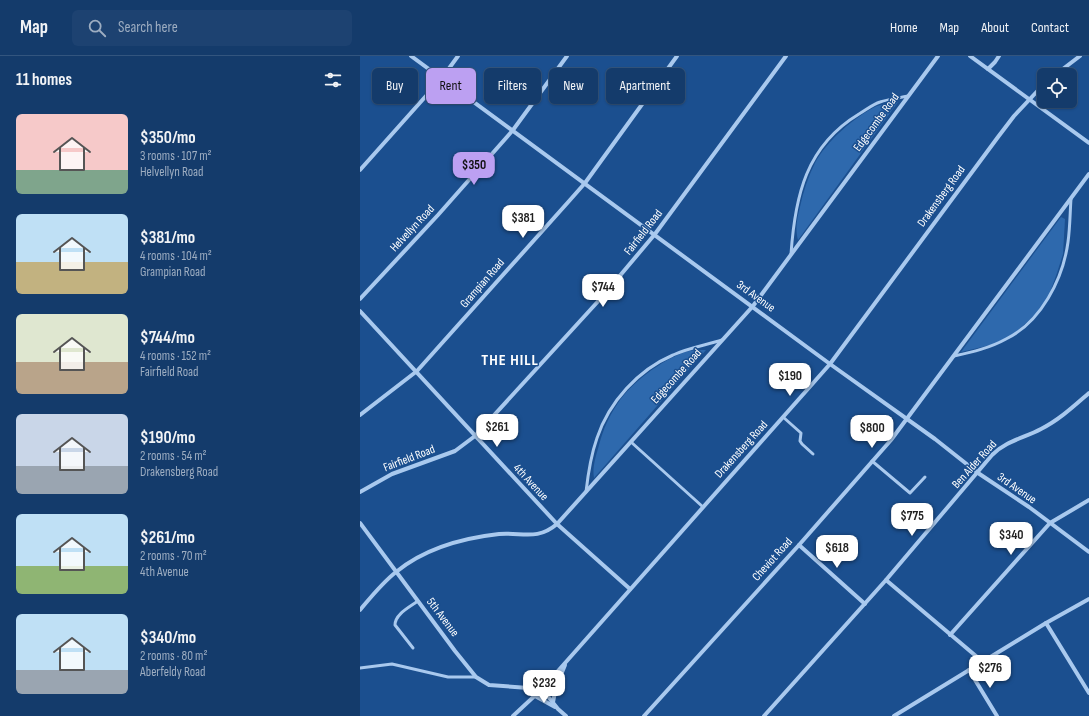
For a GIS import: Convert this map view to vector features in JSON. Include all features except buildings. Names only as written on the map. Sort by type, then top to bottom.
[{"type":"street","name":"3rd Avenue","points":[[412,56],[428,68]]},
{"type":"street","points":[[449,68],[458,56]]},
{"type":"street","name":"Helvellyn Road","points":[[360,299],[438,215],[513,130],[567,56]]},
{"type":"street","name":"Grampian Road","points":[[360,414],[417,372],[585,183],[677,56]]},
{"type":"street","name":"Fairfield Road","points":[[360,492],[392,474],[455,451],[475,436],[602,297],[655,234],[786,56]]},
{"type":"street","name":"Edgecombe Road","points":[[360,610],[381,586],[396,572],[431,551],[478,537],[500,534],[542,533],[549,531],[557,524],[753,306],[938,56]]},
{"type":"street","points":[[970,56],[1089,142]]},
{"type":"street","points":[[988,69],[999,56]]},
{"type":"street","points":[[1064,68],[1080,56]]},
{"type":"street","name":"Drakensberg Road","points":[[513,716],[542,689],[830,364],[998,137],[1037,91]]},
{"type":"street","points":[[360,170],[426,96]]},
{"type":"street","name":"3rd Avenue","points":[[476,103],[830,364],[907,420],[936,439],[978,473],[1089,552]]},
{"type":"street","name":"Cheviot Road","points":[[644,716],[799,545],[907,420],[1089,174]]},
{"type":"street","name":"4th Avenue","points":[[360,311],[557,524],[630,589]]},
{"type":"street","name":"Ben Alder Road","points":[[764,716],[886,580],[999,448],[1042,428],[1062,416],[1089,392]]},
{"type":"street","points":[[950,635],[1050,524],[1089,500]]},
{"type":"street","name":"5th Avenue","points":[[360,523],[476,677],[489,684],[542,689]]},
{"type":"street","points":[[799,545],[864,604]]},
{"type":"street","points":[[886,580],[983,662]]},
{"type":"street","points":[[894,716],[1046,623],[1089,599]]},
{"type":"street","points":[[1046,623],[1089,692]]},
{"type":"street","points":[[553,702],[556,687],[567,661]]},
{"type":"street","points":[[970,670],[997,716]]},
{"type":"street","points":[[531,688],[535,696],[558,709],[566,716]]},
{"type":"street","points":[[542,689],[558,709]]},
{"type":"lane","points":[[791,254],[796,209],[804,181],[812,161],[822,147],[848,120],[880,102],[908,96]]},
{"type":"lane","points":[[954,356],[980,350],[1007,339],[1025,326],[1040,311],[1049,298],[1063,266],[1068,242],[1071,199]]},
{"type":"lane","points":[[586,492],[597,438],[610,410],[622,393],[638,376],[672,355],[722,340]]},
{"type":"lane","points":[[783,417],[801,433],[800,441],[813,454]]},
{"type":"lane","points":[[631,442],[704,506]]},
{"type":"lane","points":[[872,461],[910,493],[925,477]]},
{"type":"lane","points":[[413,648],[395,625],[395,621],[403,612],[418,601]]},
{"type":"lane","points":[[360,668],[392,664],[448,677],[476,677]]},
{"type":"shaded area","points":[[898,102],[798,240],[798,215],[810,174],[820,155],[842,130],[868,110],[884,104]]},
{"type":"shaded area","points":[[1061,217],[1065,219],[1063,254],[1048,298],[1035,315],[1015,333],[999,343],[961,352]]},
{"type":"shaded area","points":[[693,350],[706,350],[594,478],[595,462],[602,434],[612,413],[624,395],[639,380],[657,366],[685,352]]},
{"type":"district","name":"THE HILL","points":[[510,359]]}]
